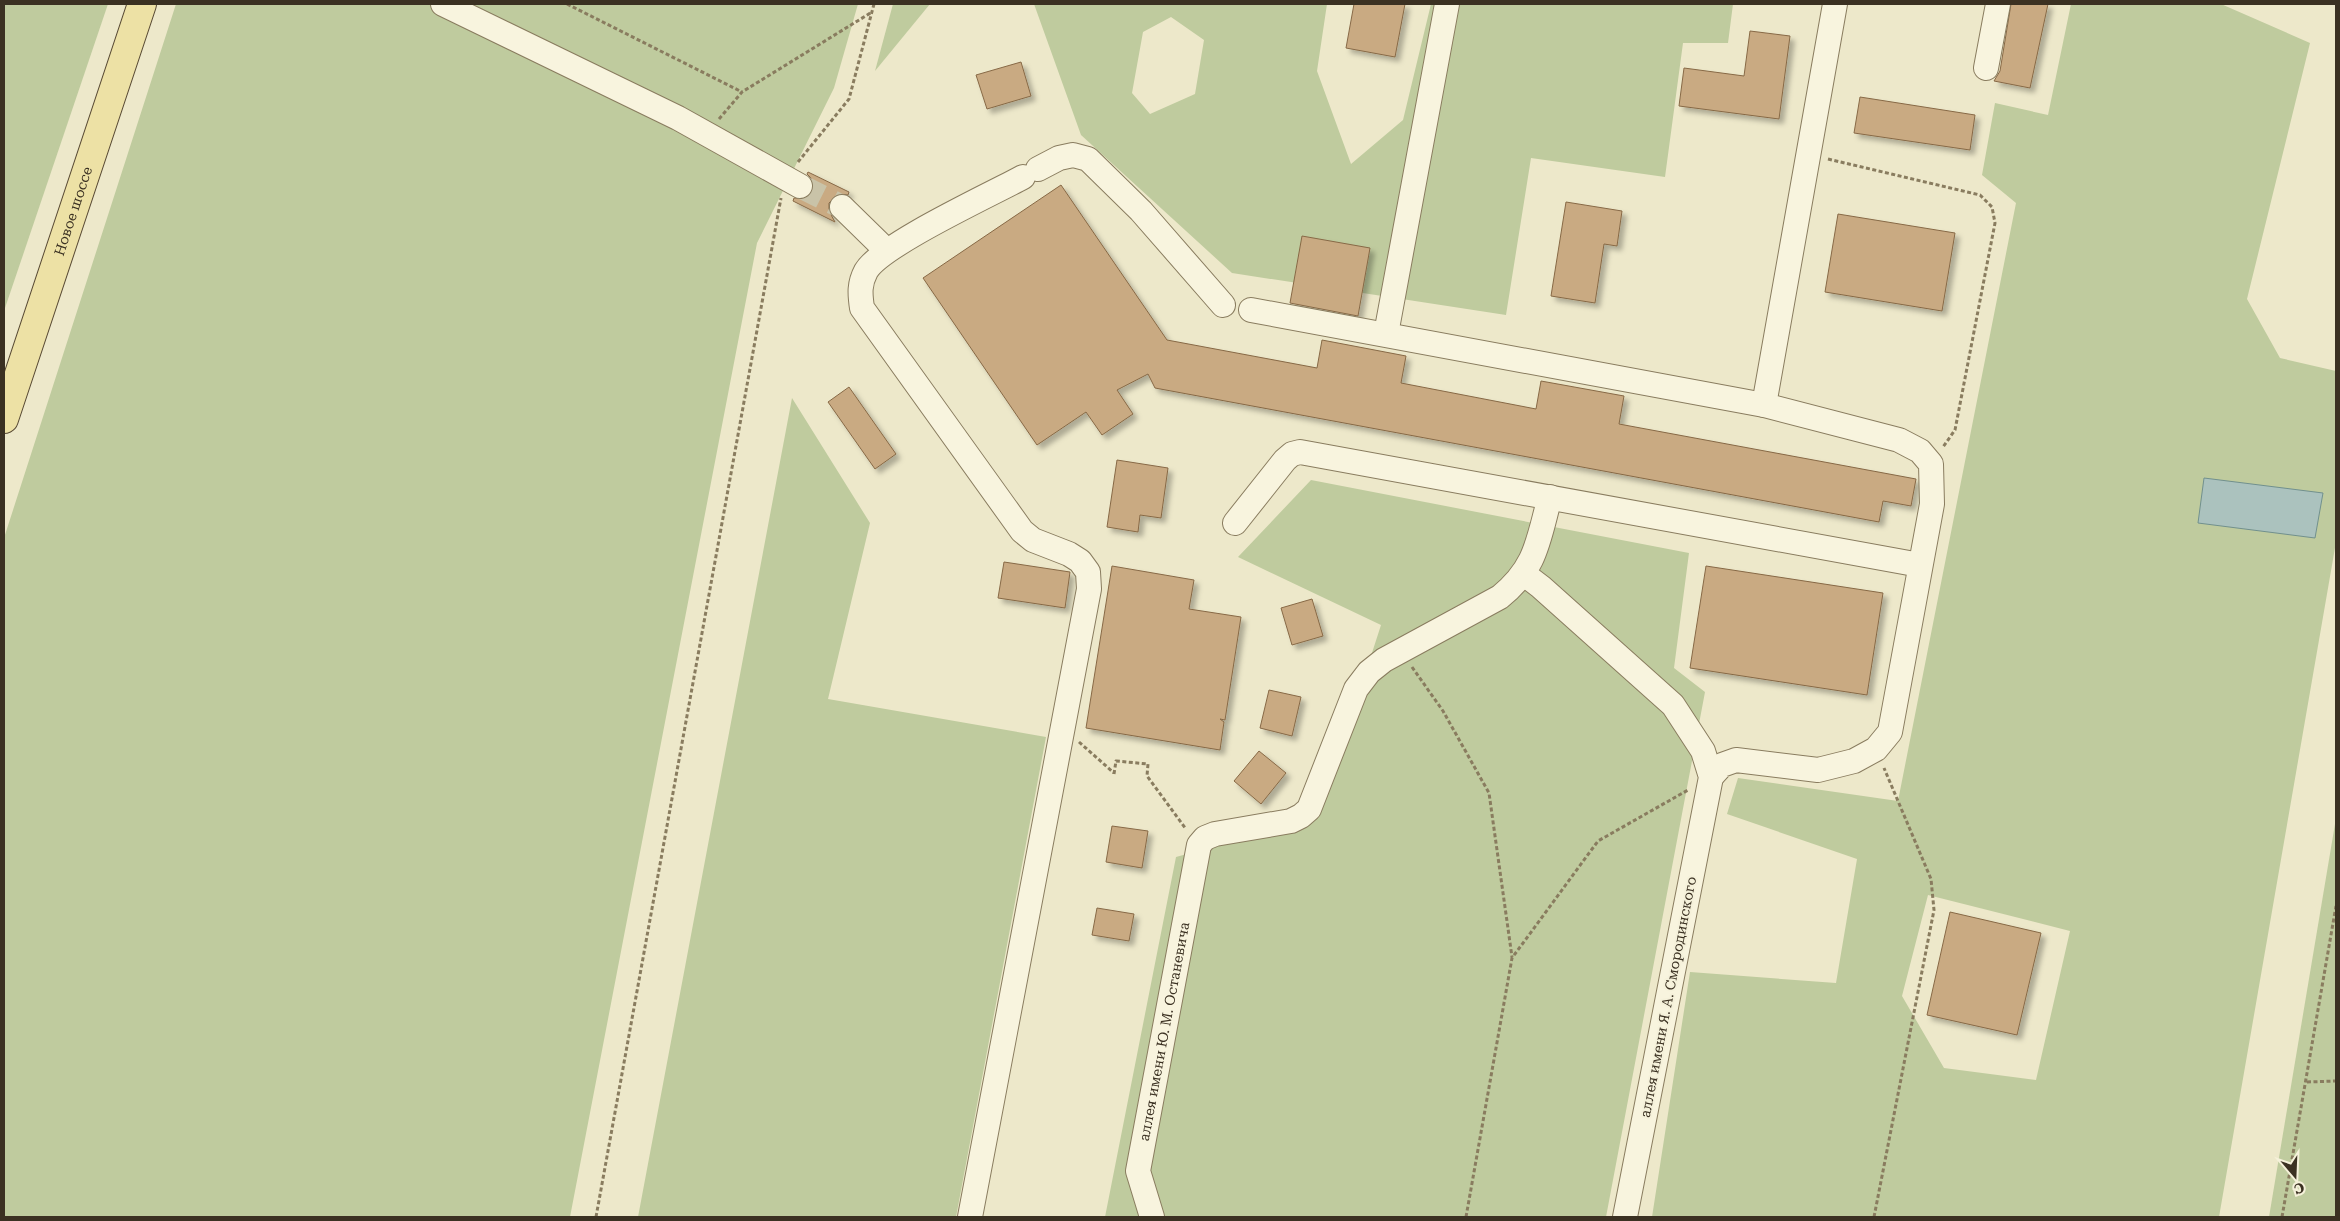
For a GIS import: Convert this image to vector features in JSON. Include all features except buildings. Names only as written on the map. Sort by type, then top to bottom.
[{"type":"main road","name":"Новое шоссе","points":[[4,419],[142,4]]},
{"type":"street","points":[[443,4],[678,118],[793,182]]},
{"type":"street","points":[[1386,334],[1447,4]]},
{"type":"street","points":[[1764,405],[1835,4]]},
{"type":"street","points":[[1986,68],[1998,4]]},
{"type":"street","points":[[970,1217],[1089,589],[1088,572],[1080,561],[1069,554],[1034,540],[1022,531],[862,308],[859,286],[867,269],[886,250],[1059,158],[1073,155],[1088,159],[1142,211],[1223,305]]},
{"type":"street","points":[[842,207],[886,250]]},
{"type":"street","points":[[1250,310],[1764,405],[1899,440],[1920,451],[1931,464],[1932,504],[1890,732],[1876,749],[1854,761],[1818,770],[1736,760],[1722,765],[1711,777]]},
{"type":"street","points":[[1235,523],[1285,460],[1292,454],[1300,452],[1920,565]]},
{"type":"street","points":[[1199,845],[1205,838],[1215,834],[1291,821],[1309,809],[1356,690],[1368,672],[1400,651],[1500,597],[1524,574],[1535,553],[1550,497]]},
{"type":"street","points":[[1524,574],[1549,593],[1673,705],[1703,751],[1711,777]]},
{"type":"street","name":"аллея имени Я. А. Смородинского","points":[[1625,1217],[1711,777]]},
{"type":"street","name":"аллея имени Ю. М. Останевича","points":[[1152,1217],[1138,1171],[1199,845]]},
{"type":"path","points":[[567,4],[742,92]]},
{"type":"path","points":[[596,1217],[793,182],[849,99],[874,4]]},
{"type":"path","points":[[706,134],[742,92],[872,11]]},
{"type":"path","points":[[1808,154],[1980,195],[1992,206],[1995,223],[1955,430],[1931,464]]},
{"type":"path","points":[[1400,651],[1444,711],[1489,793],[1512,958],[1466,1217]]},
{"type":"path","points":[[1062,727],[1114,774],[1116,761],[1148,764],[1146,776],[1199,845]]},
{"type":"path","points":[[1874,1217],[1934,910],[1931,879],[1876,749]]},
{"type":"path","points":[[1512,958],[1598,842],[1711,777]]},
{"type":"path","points":[[2282,1217],[2307,1082],[2336,906]]},
{"type":"path","points":[[2307,1082],[2336,1081]]},
{"type":"green space","points":[[4,4],[108,4],[4,311]]},
{"type":"green space","points":[[176,4],[858,4],[834,88],[757,243],[570,1217],[4,1217],[4,538]]},
{"type":"green space","points":[[893,4],[930,4],[875,71]]},
{"type":"green space","points":[[1034,4],[1327,4],[1317,71],[1351,164],[1403,120],[1431,4],[1733,4],[1728,43],[1683,43],[1665,177],[1531,158],[1506,315],[1232,273],[1081,135]],"holes":[[[1171,17],[1204,40],[1195,94],[1150,114],[1132,93],[1143,32]]]},
{"type":"green space","points":[[2071,4],[2221,4],[2310,43],[2247,299],[2280,358],[2336,371],[2336,542],[2219,1217],[1652,1217],[1690,972],[1836,983],[1857,859],[1727,814],[1738,778],[1898,801],[2016,203],[1982,175],[1995,103],[2048,115]],"holes":[[[1928,895],[2070,931],[2036,1080],[1944,1068],[1902,996]]]},
{"type":"green space","points":[[792,398],[870,523],[828,699],[1046,737],[956,1217],[638,1217]]},
{"type":"green space","points":[[1311,480],[1689,553],[1674,668],[1705,692],[1606,1217],[1105,1217],[1176,857],[1319,817],[1381,625],[1238,557]]},
{"type":"green space","points":[[2336,818],[2336,1217],[2269,1217]]},
{"type":"water","points":[[2204,478],[2323,493],[2315,538],[2198,523]]},
{"type":"tunnel","points":[[800,186],[842,207]]}]
